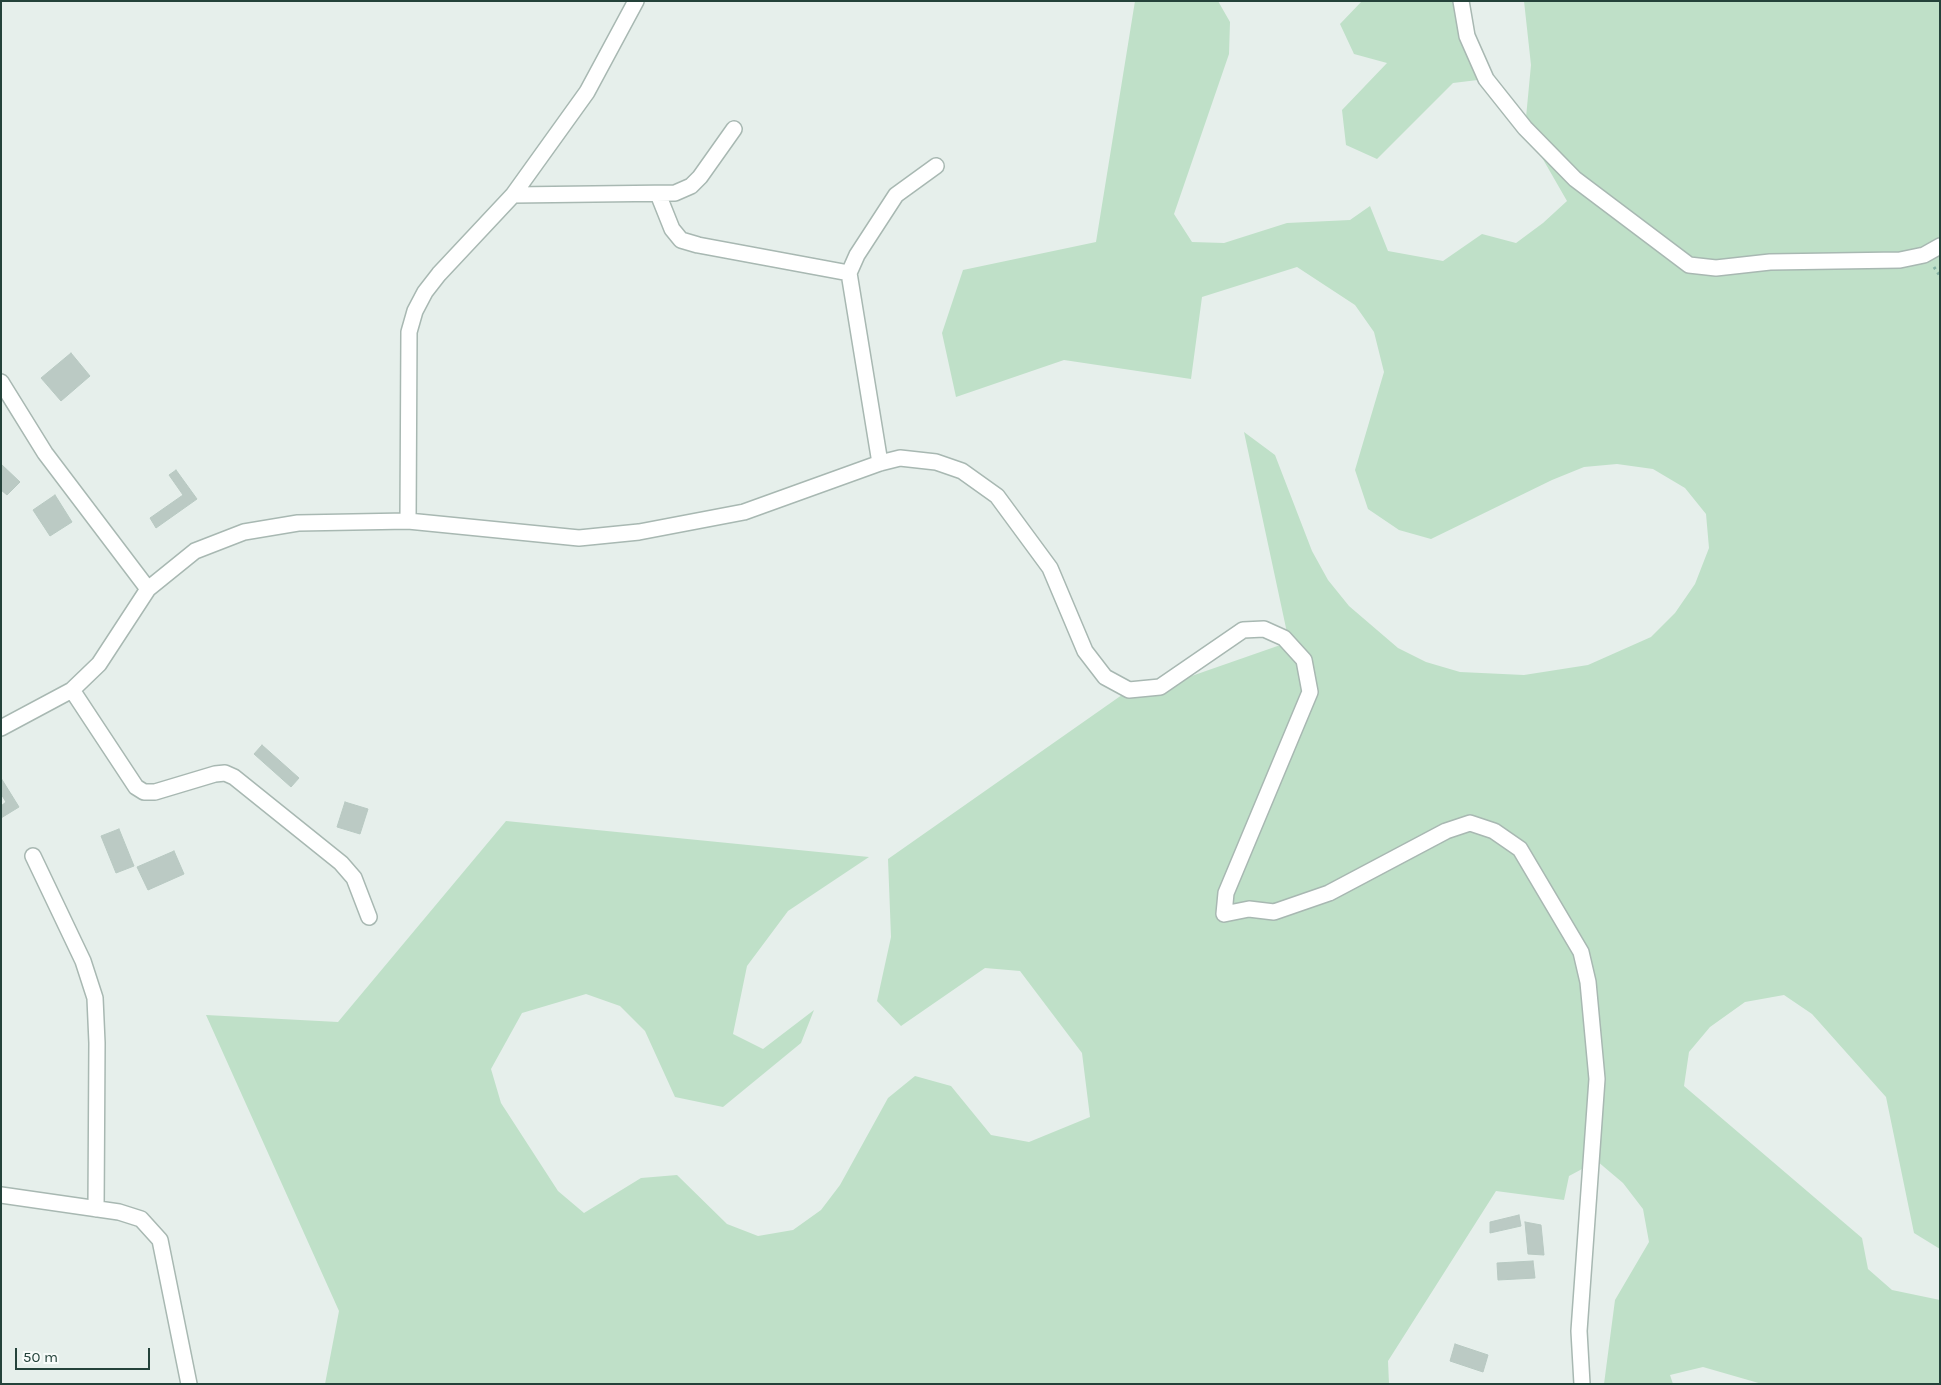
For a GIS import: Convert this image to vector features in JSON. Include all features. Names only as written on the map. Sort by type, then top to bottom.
[{"type":"street","points":[[408,521],[409,332],[415,311],[425,292],[439,274],[513,195],[587,92],[636,1]]},
{"type":"street","points":[[1461,1],[1468,36],[1486,80],[1526,128],[1575,179],[1689,265],[1716,268],[1770,262],[1900,260],[1924,255],[1940,246]]},
{"type":"street","points":[[513,195],[675,194],[692,186],[734,129]]},
{"type":"street","points":[[880,463],[849,273],[857,255],[896,195],[936,166]]},
{"type":"street","points":[[658,194],[672,229],[681,240],[698,245],[849,273]]},
{"type":"street","points":[[1,382],[45,453],[148,589]]},
{"type":"street","points":[[1,728],[72,690],[99,664],[148,589],[195,551],[244,532],[298,523],[408,521],[579,538],[639,532],[744,512],[880,463],[900,458],[936,462],[962,471],[997,496],[1050,568],[1085,651],[1105,677],[1129,690],[1160,687],[1243,630],[1264,629],[1284,638],[1304,660],[1310,692],[1226,893],[1224,914],[1249,908],[1274,912],[1329,892],[1446,831],[1470,823],[1494,831],[1520,849],[1581,952],[1588,982],[1597,1078],[1579,1331],[1582,1384]]},
{"type":"street","points":[[72,690],[136,787],[144,792],[155,792],[215,774],[225,774],[234,777],[341,863],[354,878],[369,916]]},
{"type":"street","points":[[33,856],[83,961],[95,998],[97,1042],[96,1209]]},
{"type":"street","points":[[1,1195],[119,1212],[141,1219],[160,1240],[189,1384]]},
{"type":"green space","points":[[1135,1],[1218,1],[1230,22],[1229,54],[1174,214],[1192,242],[1224,243],[1287,223],[1350,220],[1370,206],[1388,251],[1443,261],[1482,234],[1516,243],[1543,223],[1567,201],[1525,128],[1531,65],[1524,1],[1940,1],[1940,1249],[1914,1233],[1886,1097],[1812,1014],[1784,995],[1745,1002],[1710,1027],[1689,1052],[1684,1086],[1862,1238],[1868,1269],[1892,1290],[1940,1300],[1940,1384],[1762,1384],[1703,1367],[1670,1375],[1673,1384],[1604,1384],[1615,1300],[1649,1242],[1643,1209],[1623,1183],[1597,1161],[1569,1176],[1564,1200],[1496,1191],[1388,1361],[1389,1384],[325,1384],[339,1311],[206,1015],[338,1022],[506,821],[869,857],[788,911],[747,966],[733,1034],[763,1049],[814,1010],[801,1043],[723,1107],[675,1097],[645,1031],[620,1006],[586,994],[522,1013],[491,1069],[501,1103],[558,1191],[584,1213],[641,1178],[677,1175],[727,1224],[758,1236],[793,1230],[821,1210],[840,1185],[888,1098],[915,1076],[951,1086],[991,1135],[1029,1142],[1090,1117],[1082,1053],[1020,971],[985,968],[901,1026],[877,1001],[891,937],[888,859],[1129,690],[1160,687],[1289,642],[1244,432],[1275,455],[1312,551],[1328,580],[1349,606],[1398,648],[1426,662],[1460,672],[1524,675],[1588,665],[1651,637],[1675,613],[1695,584],[1709,548],[1706,514],[1685,488],[1653,469],[1617,464],[1584,467],[1552,480],[1431,539],[1399,530],[1368,509],[1355,470],[1384,372],[1374,332],[1355,305],[1297,267],[1202,297],[1191,379],[1064,360],[956,397],[942,333],[963,270],[1096,242]]},
{"type":"green space","points":[[1362,1],[1461,1],[1486,79],[1453,83],[1377,159],[1346,145],[1342,110],[1387,63],[1354,54],[1340,24]]},
{"type":"building","points":[[71,353],[90,376],[61,401],[41,378]]},
{"type":"building","points":[[1,464],[20,482],[7,495],[1,490]]},
{"type":"building","points":[[176,470],[197,499],[156,528],[150,518],[183,495],[169,475]]},
{"type":"building","points":[[55,495],[72,522],[50,536],[33,510]]},
{"type":"building","points":[[262,745],[299,778],[291,787],[254,754]]},
{"type":"building","points":[[1,778],[19,807],[1,818],[1,806],[6,802],[1,794]]},
{"type":"building","points":[[345,802],[368,809],[360,834],[337,827]]},
{"type":"building","points":[[119,829],[134,866],[116,873],[101,836]]},
{"type":"building","points":[[174,851],[184,874],[148,890],[137,867]]},
{"type":"building","points":[[1519,1215],[1521,1226],[1490,1233],[1490,1222]]},
{"type":"building","points":[[1525,1222],[1541,1225],[1544,1255],[1528,1254]]},
{"type":"building","points":[[1533,1261],[1535,1278],[1498,1280],[1497,1263]]},
{"type":"building","points":[[1455,1344],[1488,1355],[1483,1372],[1450,1361]]}]
